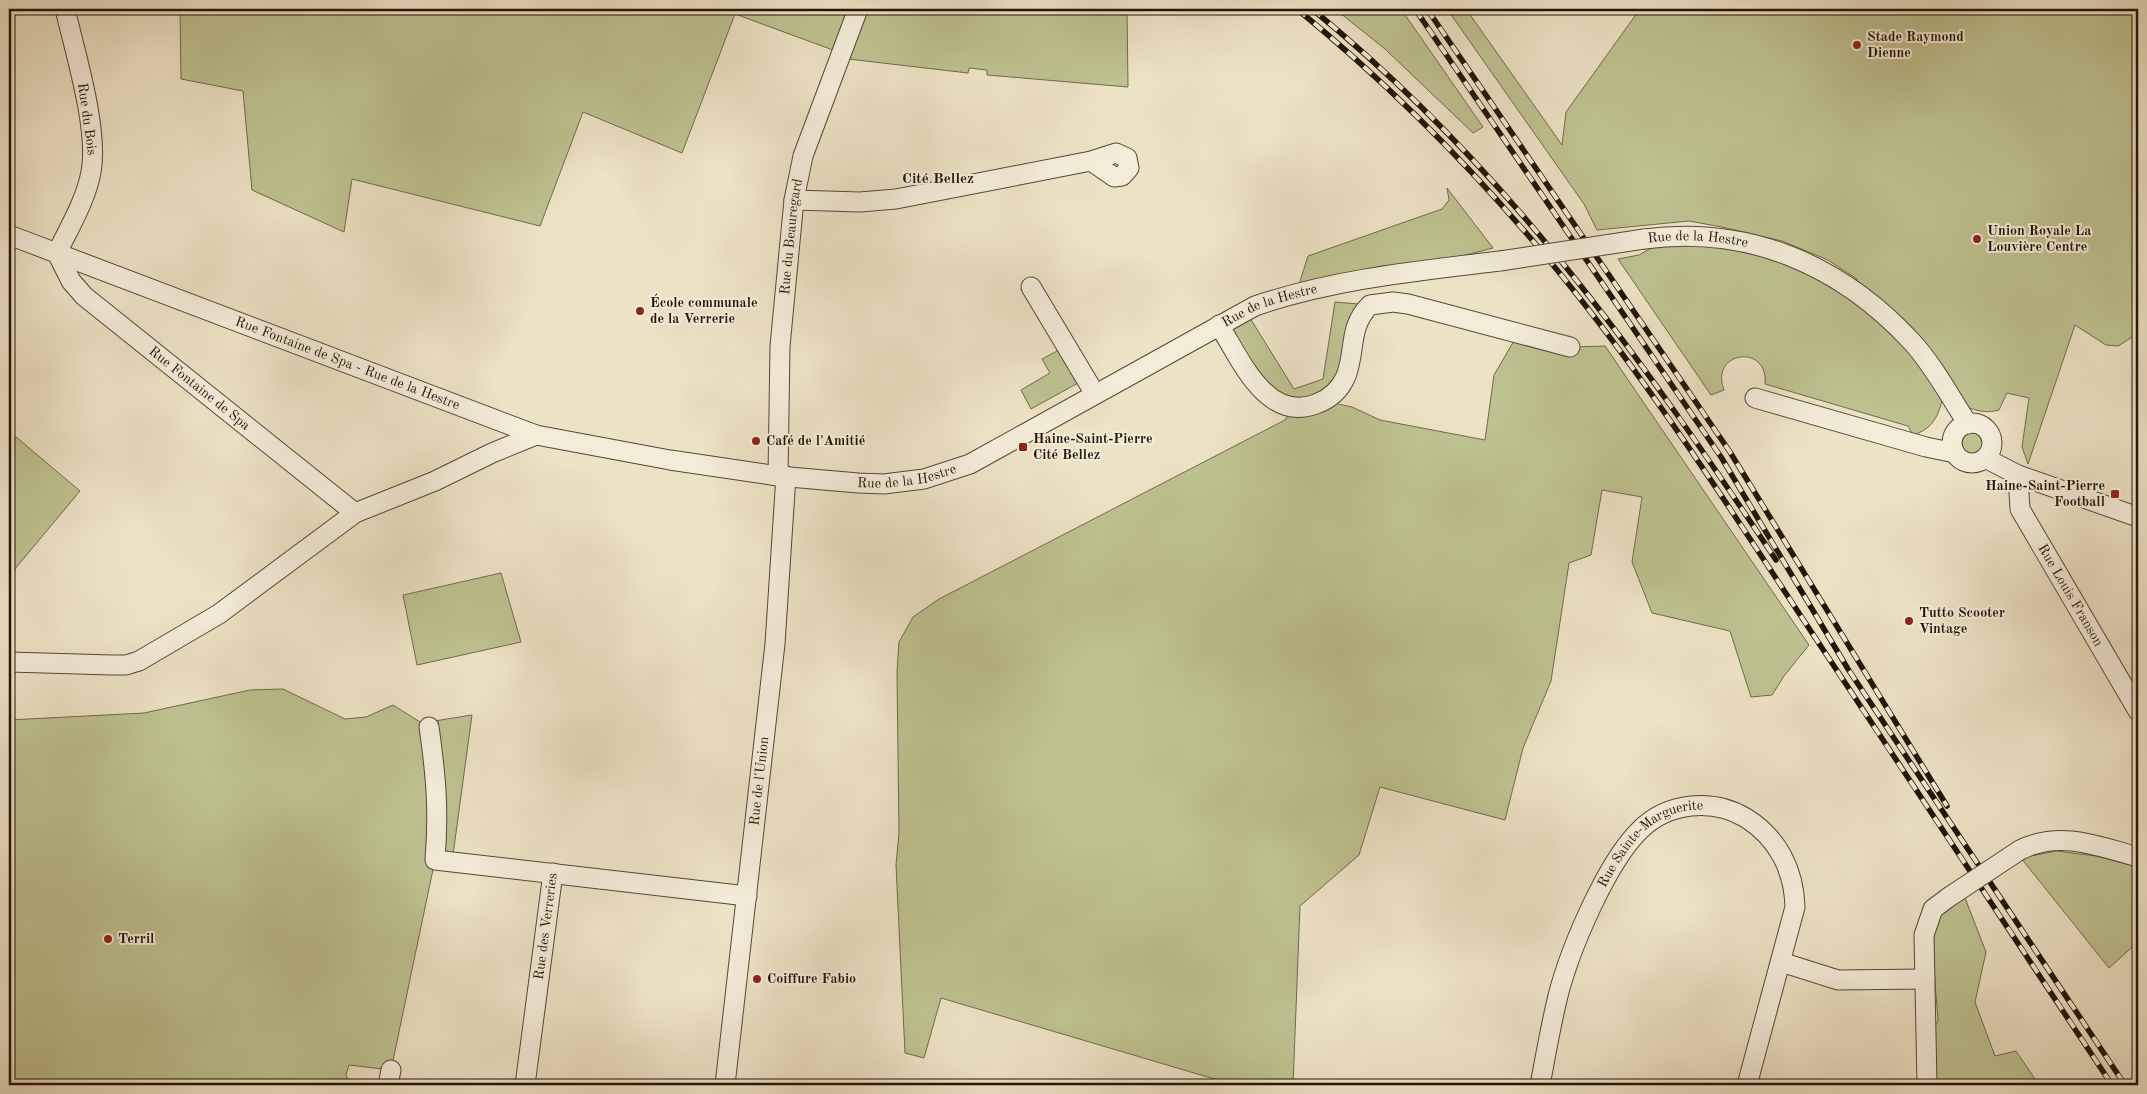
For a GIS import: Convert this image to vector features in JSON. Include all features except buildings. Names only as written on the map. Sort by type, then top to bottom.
[{"type":"street","name":"Rue du Bois","points":[[57,253],[89,182],[93,162],[84,91],[65,9]]},
{"type":"street","name":"Rue du Beauregard","points":[[782,476],[780,346],[794,200],[803,156],[858,9]]},
{"type":"street","points":[[794,200],[860,202],[896,199],[1091,162]]},
{"type":"street","points":[[9,235],[57,253]]},
{"type":"street","name":"Rue de la Hestre","points":[[536,436],[670,460],[782,476],[884,484],[924,479],[970,464],[1245,310],[1286,296],[1386,276],[1673,235],[1738,241],[1770,248],[1823,270],[1852,289],[1913,343],[1932,367],[1968,424]]},
{"type":"street","name":"Rue Fontaine de Spa - Rue de la Hestre","points":[[57,253],[536,436]]},
{"type":"street","name":"Rue Fontaine de Spa","points":[[57,253],[71,281],[84,296],[355,513]]},
{"type":"street","points":[[1031,287],[1095,394]]},
{"type":"street","points":[[1219,325],[1264,393],[1283,405],[1294,408],[1309,407],[1324,401],[1341,385],[1346,375],[1356,322],[1370,305],[1393,302],[1408,304],[1570,347]]},
{"type":"street","points":[[1755,398],[1926,447],[1955,453],[1968,462],[1976,462],[1985,458],[1990,450],[1991,436],[1984,427],[1968,424],[1956,432],[1953,439],[1955,453]]},
{"type":"street","points":[[12,662],[126,665],[139,661],[226,609],[355,513],[435,481],[492,453],[536,436]]},
{"type":"street","points":[[1985,458],[2018,475],[2138,517]]},
{"type":"street","name":"Rue Louis Franson","points":[[2018,475],[2020,509],[2138,710]]},
{"type":"street","name":"Rue de l'Union","points":[[725,1085],[775,644],[782,476]]},
{"type":"street","points":[[429,727],[437,788],[438,823],[435,860],[553,873]]},
{"type":"street","name":"Rue Sainte-Marguerite","points":[[1540,1085],[1560,991],[1582,932],[1613,867],[1641,829],[1660,816],[1676,809],[1695,805],[1715,807],[1744,817],[1771,840],[1785,860],[1795,890],[1795,907],[1747,1085]]},
{"type":"street","points":[[1927,1085],[1924,935],[1926,922],[1933,909],[2020,850],[2050,839],[2090,844],[2138,857]]},
{"type":"street","name":"Rue des Verreries","points":[[525,1085],[553,873],[747,896]]},
{"type":"street","points":[[1781,962],[1838,980],[1925,979]]},
{"type":"green space","points":[[180,9],[1127,9],[1128,87],[987,75],[987,70],[969,68],[968,73],[840,58],[841,53],[735,14],[682,153],[583,112],[540,226],[352,179],[344,232],[252,190],[243,91],[181,79]]},
{"type":"green space","points":[[1335,9],[1401,9],[1483,127],[1473,133],[1385,49]]},
{"type":"green space","name":"Union Royale La Louvière Centre","points":[[1447,9],[1466,9],[1562,145],[1566,112],[1640,9],[2138,9],[2138,337],[2134,336],[2118,346],[2106,345],[2075,325],[2028,464],[2022,447],[2029,398],[2007,393],[1999,410],[1991,411],[1970,408],[1943,396],[1934,420],[1926,429],[1913,435],[1908,426],[1765,384],[1764,371],[1758,362],[1750,358],[1740,357],[1731,360],[1725,367],[1722,377],[1724,390],[1711,395],[1618,259],[1639,255],[1673,235],[1738,241],[1853,288],[1857,279],[1828,260],[1782,241],[1722,227],[1689,221],[1597,230],[1584,204]]},
{"type":"green space","points":[[1447,188],[1493,248],[1386,276],[1296,294],[1308,256],[1442,209],[1449,200]]},
{"type":"green space","points":[[1335,302],[1370,305],[1349,364],[1325,401],[1352,407],[1380,420],[1485,440],[1494,375],[1518,334],[1570,347],[1605,346],[1809,645],[1784,676],[1772,695],[1751,697],[1730,631],[1652,613],[1632,562],[1642,497],[1602,490],[1591,555],[1569,563],[1551,681],[1523,748],[1505,820],[1380,787],[1359,855],[1300,906],[1293,1085],[1220,1085],[1221,1081],[941,998],[924,1058],[905,1053],[896,865],[899,833],[897,673],[899,642],[913,617],[939,599],[1285,420],[1293,408],[1283,405],[1219,325],[1245,310],[1294,389],[1323,379]]},
{"type":"green space","points":[[1059,350],[1078,383],[1031,409],[1021,390],[1050,373],[1042,359]]},
{"type":"green space","points":[[9,431],[80,491],[9,576]]},
{"type":"green space","points":[[1973,432],[1983,439],[1984,443],[1977,453],[1973,454],[1963,447],[1962,443],[1969,433]]},
{"type":"green space","points":[[501,573],[521,642],[417,665],[403,595]]},
{"type":"green space","points":[[283,689],[345,719],[366,717],[393,705],[428,727],[428,722],[472,715],[452,862],[435,860],[391,1070],[349,1065],[346,1075],[350,1085],[9,1085],[9,720],[144,713],[250,690]]},
{"type":"green space","points":[[2056,851],[2096,856],[2138,867],[2138,942],[2109,968],[2021,858]]},
{"type":"green space","points":[[1965,898],[1986,952],[1975,1002],[1995,1056],[2016,1051],[2039,1085],[1927,1085],[1927,1034],[1938,1021],[1935,984],[1935,927],[1937,919],[1942,912]]},
{"type":"railway","points":[[1297,9],[1374,76],[1483,184],[1550,261],[1615,343],[1707,475],[2112,1085]]},
{"type":"railway","points":[[1312,9],[1382,69],[1447,132],[1508,198],[1565,266],[1620,337],[1725,484],[1776,560]]},
{"type":"railway","points":[[1415,9],[1721,457],[1848,669],[2125,1085]]},
{"type":"railway","points":[[1427,9],[1730,452],[1947,806]]},
{"type":"place","name":"Stade Raymond Dienne","points":[[1857,45]]},
{"type":"place","name":"Union Royale La Louvière Centre","points":[[1977,239]]},
{"type":"place","name":"École communale de la Verrerie","points":[[640,311]]},
{"type":"place","name":"Café de l'Amitié","points":[[756,441]]},
{"type":"place","name":"Haine-Saint-Pierre Cité Bellez","points":[[1023,447]]},
{"type":"place","name":"Haine-Saint-Pierre Football","points":[[2115,494]]},
{"type":"place","name":"Tutto Scooter Vintage","points":[[1909,621]]},
{"type":"place","name":"Terril","points":[[108,939]]},
{"type":"place","name":"Coiffure Fabio","points":[[757,979]]},
{"type":"district","name":"Cité Bellez","points":[[938,179]]}]
